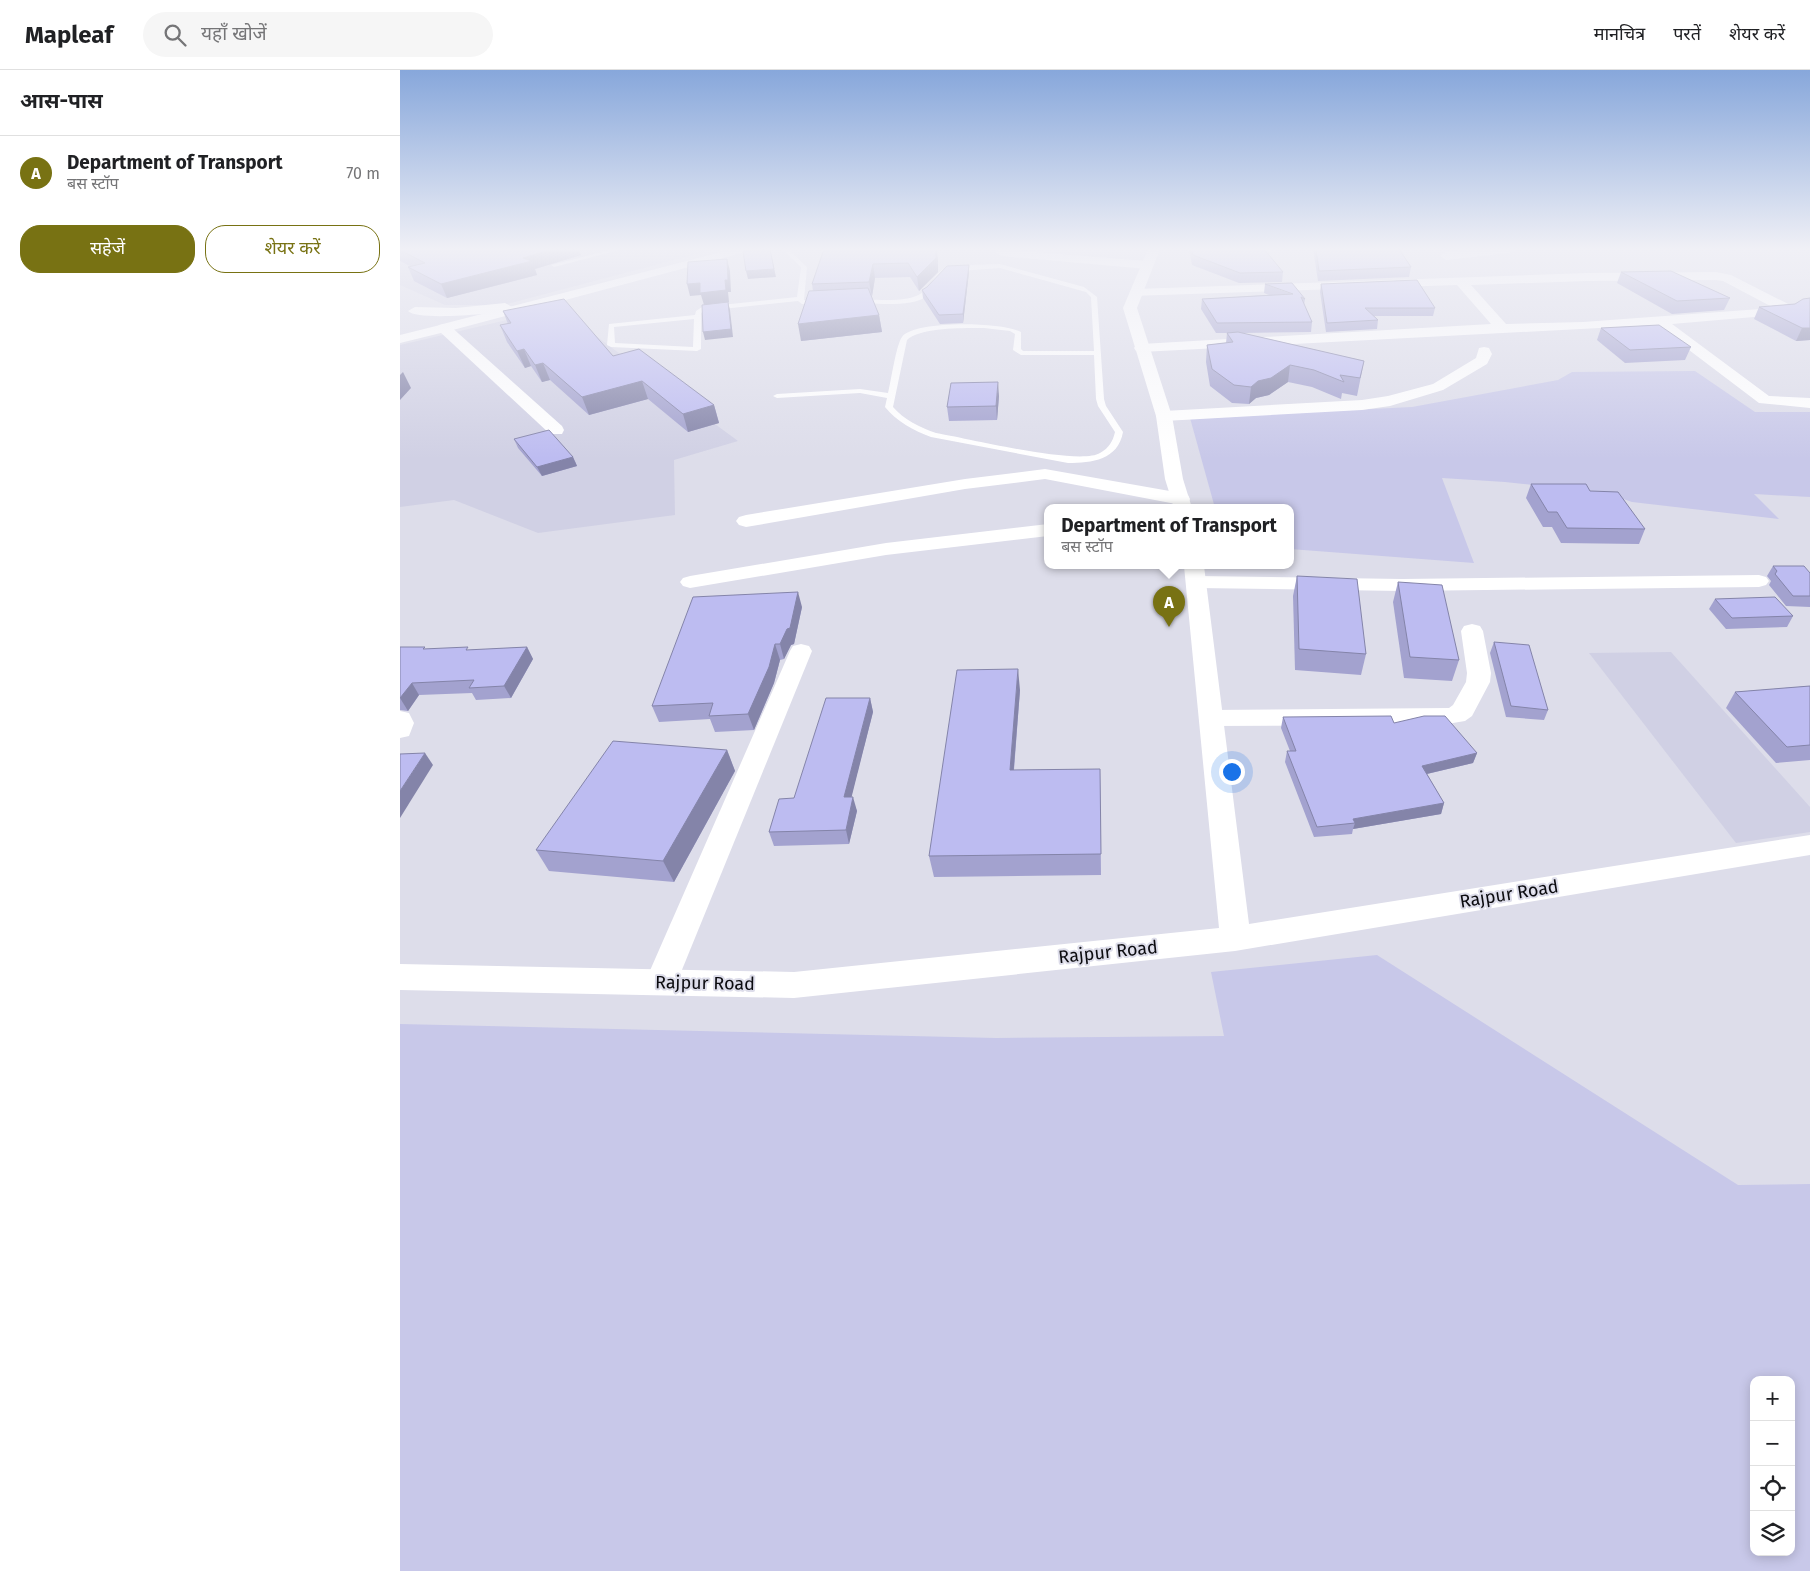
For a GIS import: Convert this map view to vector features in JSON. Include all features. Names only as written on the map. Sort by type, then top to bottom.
[{"type":"street","points":[[428,319],[440,326],[556,430]]},
{"type":"street","points":[[440,326],[465,319]]},
{"type":"street","points":[[404,333],[466,319]]},
{"type":"street","points":[[1133,319],[1164,416],[1174,480],[1182,504]]},
{"type":"street","points":[[1494,319],[1502,328]]},
{"type":"street","points":[[1141,348],[1682,319]]},
{"type":"street","points":[[1659,321],[1765,400],[1810,403]]},
{"type":"street","points":[[1164,416],[1362,405],[1390,401],[1438,387],[1482,361],[1486,354],[1484,351]]},
{"type":"street","points":[[746,521],[965,484],[1045,474],[1182,504]]},
{"type":"street","points":[[690,582],[886,549],[1044,530]]},
{"type":"street","points":[[1235,939],[1195,574],[1402,585],[1759,581]]},
{"type":"street","points":[[1211,718],[1441,718],[1456,714],[1463,710],[1478,682],[1479,673],[1472,631]]},
{"type":"street","points":[[661,982],[801,651]]},
{"type":"street","points":[[400,719],[402,723],[400,730]]},
{"type":"street","name":"Rajpur Road","points":[[400,977],[794,985],[1235,939],[1810,845]]},
{"type":"lane","points":[[676,319],[611,325],[611,345],[697,349],[698,319]]},
{"type":"lane","points":[[1094,319],[1102,406],[1119,432],[1120,438],[1117,444],[1102,456],[1090,459],[1068,460],[934,435],[920,430],[894,413],[889,407],[904,339],[913,332],[975,326],[1010,327],[1019,333],[1017,350],[1021,352],[1097,353]]},
{"type":"lane","points":[[777,396],[860,391],[890,396]]},
{"type":"shaded area","points":[[511,319],[573,319],[738,441],[674,460],[675,515],[538,533],[454,500],[400,507],[400,345]]},
{"type":"shaded area","points":[[1695,371],[1755,412],[1810,412],[1810,497],[1754,494],[1779,519],[1632,502],[1603,492],[1442,478],[1474,563],[1294,549],[1294,504],[1214,504],[1190,418],[1412,407],[1558,380],[1572,372]]},
{"type":"shaded area","points":[[1671,652],[1810,807],[1810,832],[1736,843],[1589,653]]},
{"type":"shaded area","points":[[1377,955],[1738,1185],[1810,1184],[1810,1571],[400,1571],[400,1024],[996,1038],[1224,1036],[1211,972]]},
{"type":"building","points":[[508,319],[581,319],[613,356],[639,349],[714,405],[683,414],[642,381],[582,397],[543,363],[535,365],[524,349],[517,351],[500,325],[511,323]]},
{"type":"building","points":[[703,319],[730,319],[731,329],[703,332]]},
{"type":"building","points":[[800,319],[843,319],[798,324]]},
{"type":"building","points":[[1215,319],[1311,319],[1312,322],[1217,323]]},
{"type":"building","points":[[1326,319],[1378,320],[1327,323]]},
{"type":"building","points":[[1784,319],[1810,319],[1810,328],[1802,328]]},
{"type":"building","points":[[1659,325],[1691,347],[1630,350],[1601,328]]},
{"type":"building","points":[[1238,332],[1364,361],[1360,378],[1340,375],[1344,382],[1314,370],[1290,365],[1271,378],[1258,381],[1251,387],[1234,385],[1212,369],[1207,345],[1233,342],[1227,333]]},
{"type":"building","points":[[998,382],[996,406],[947,407],[951,383]]},
{"type":"building","points":[[549,430],[573,457],[537,467],[514,439]]},
{"type":"building","points":[[1531,484],[1586,484],[1590,491],[1618,492],[1645,529],[1567,528],[1557,512],[1548,512]]},
{"type":"building","points":[[1773,566],[1804,566],[1810,573],[1810,596],[1793,596],[1775,574],[1777,571]]},
{"type":"building","points":[[1297,576],[1357,579],[1366,654],[1299,649]]},
{"type":"building","points":[[1398,582],[1442,585],[1459,660],[1410,657]]},
{"type":"building","points":[[798,592],[790,628],[787,629],[780,644],[775,644],[769,667],[748,714],[709,716],[713,703],[652,706],[693,597]]},
{"type":"building","points":[[1775,597],[1793,616],[1732,618],[1715,599]]},
{"type":"building","points":[[1494,642],[1529,645],[1548,710],[1511,706]]},
{"type":"building","points":[[400,647],[425,647],[423,649],[468,647],[466,650],[527,647],[504,686],[469,688],[474,680],[412,683],[400,698]]},
{"type":"building","points":[[1018,669],[1010,770],[1100,769],[1101,854],[929,856],[957,670]]},
{"type":"building","points":[[1810,686],[1810,745],[1787,747],[1735,692]]},
{"type":"building","points":[[826,698],[870,698],[844,797],[853,797],[846,830],[769,832],[779,799],[794,798]]},
{"type":"building","points":[[1391,716],[1394,723],[1424,716],[1445,716],[1477,753],[1422,766],[1444,803],[1353,819],[1355,823],[1317,827],[1287,751],[1296,751],[1283,717]]},
{"type":"building","points":[[613,741],[727,750],[663,861],[536,850]]},
{"type":"building","points":[[425,753],[400,791],[400,754]]},
{"type":"place","name":"Department of Transport","points":[[1169,627]]}]
